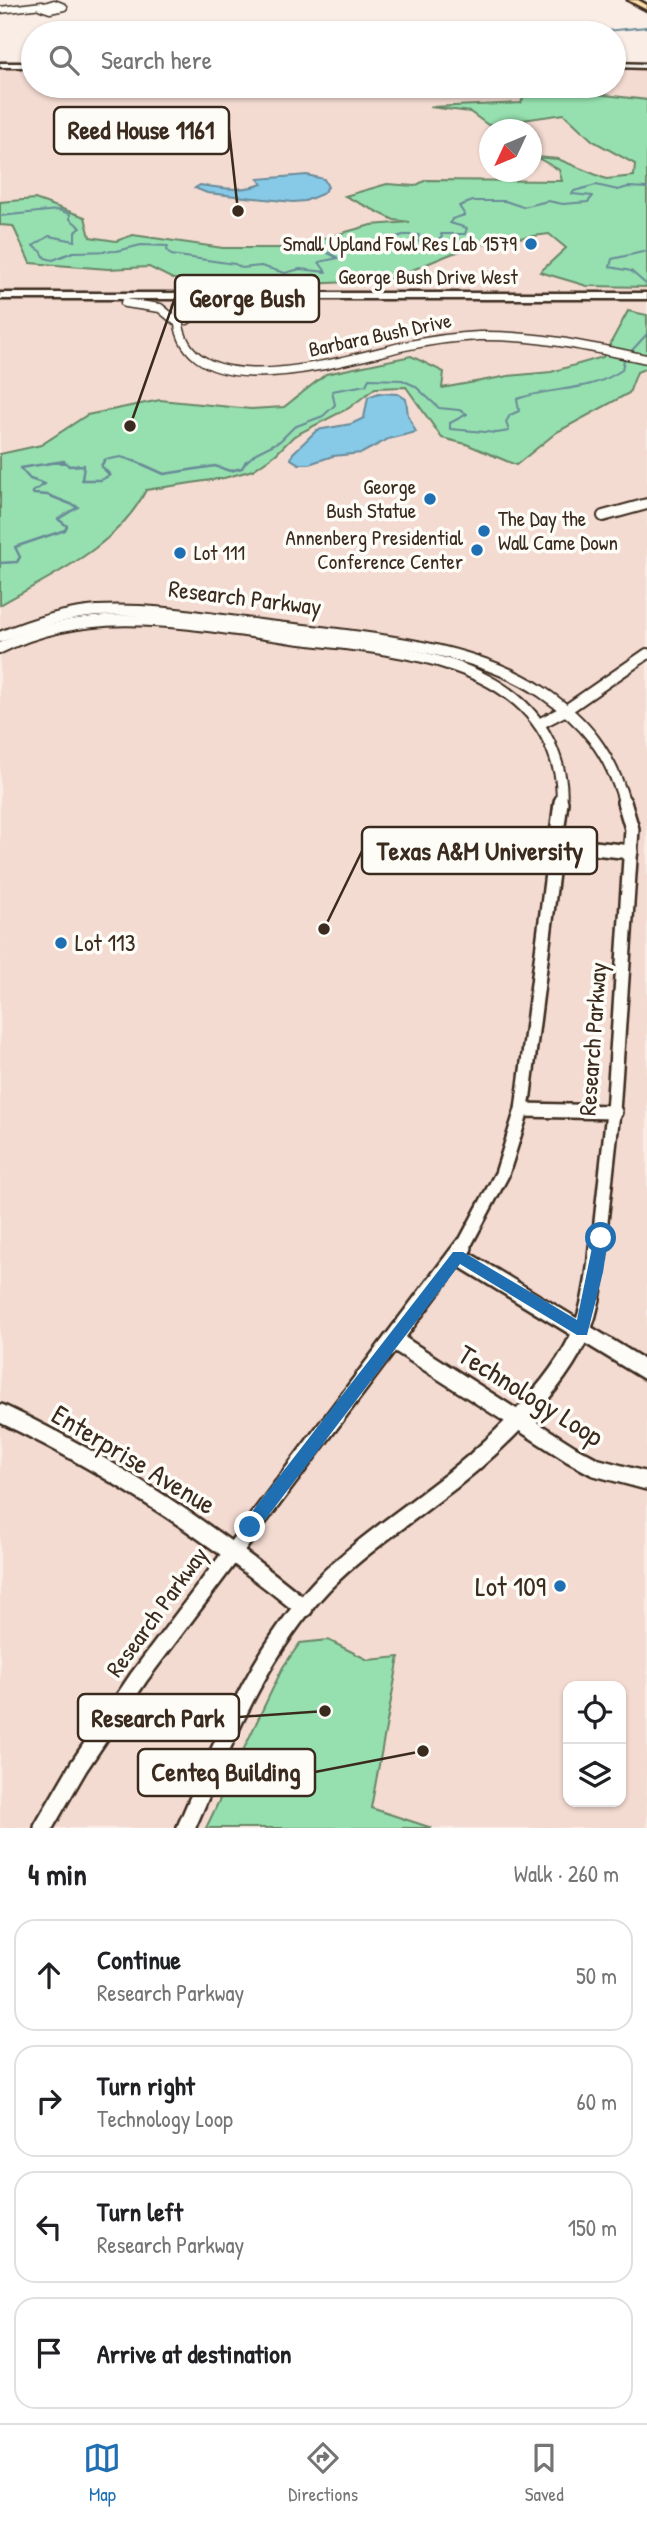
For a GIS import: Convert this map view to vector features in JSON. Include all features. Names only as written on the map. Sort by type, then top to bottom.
[{"type":"highway","points":[[632,0],[647,8]]},
{"type":"main road","name":"George Bush Drive West","points":[[0,296],[185,300],[647,296]]},
{"type":"main road","name":"George Bush Drive West","points":[[0,303],[185,300],[223,303],[647,302]]},
{"type":"street","points":[[0,10],[43,5]]},
{"type":"street","points":[[0,65],[21,65]]},
{"type":"street","points":[[626,65],[647,66]]},
{"type":"street","points":[[176,321],[178,307],[185,300],[189,307],[185,327],[181,331]]},
{"type":"street","points":[[125,303],[163,309],[176,321]]},
{"type":"street","points":[[187,320],[202,308],[223,303]]},
{"type":"street","name":"Barbara Bush Drive","points":[[176,321],[188,351],[206,363],[232,371],[265,374],[295,372],[409,345],[462,337],[518,336],[600,348],[647,359]]},
{"type":"street","points":[[647,504],[607,519],[647,510]]},
{"type":"street","name":"Research Parkway","points":[[0,637],[76,613],[137,609],[435,660],[489,683],[512,697],[539,724],[558,760],[563,789],[522,1110],[502,1174],[485,1209],[458,1256],[118,1705],[68,1782],[43,1828]]},
{"type":"street","name":"Research Parkway","points":[[0,648],[34,634],[93,621],[157,620],[393,641],[480,662],[517,677],[566,710],[591,733],[610,758],[621,782],[632,829],[613,1084],[615,1112],[606,1161],[596,1272],[582,1330],[568,1356],[519,1420],[466,1469],[368,1542],[322,1585],[259,1670],[239,1708],[186,1828]]},
{"type":"street","points":[[539,724],[566,710],[647,654]]},
{"type":"street","points":[[556,844],[631,852]]},
{"type":"street","points":[[522,1110],[615,1112]]},
{"type":"street","points":[[458,1256],[647,1371]]},
{"type":"street","name":"Technology Loop","points":[[393,1340],[596,1467],[647,1481]]},
{"type":"street","name":"Enterprise Avenue","points":[[0,1413],[55,1437],[185,1517],[304,1608]]},
{"type":"shaded area","points":[[0,68],[21,68],[21,98],[626,98],[626,68],[647,68],[647,1828],[0,1828]]},
{"type":"green space","points":[[523,98],[626,98],[647,100],[647,287],[587,286],[540,272],[566,248],[549,234],[494,241],[451,254],[388,280],[269,286],[229,279],[173,279],[149,267],[108,269],[30,263],[13,226],[0,225],[0,202],[35,199],[85,217],[90,237],[116,241],[133,235],[223,248],[288,248],[371,225],[410,222],[394,220],[345,196],[387,184],[415,186],[426,180],[562,181],[559,170],[542,160],[542,158],[558,159],[606,179],[634,176],[635,164],[593,141],[564,114],[529,119],[480,119],[470,112],[430,107],[521,103]]},
{"type":"green space","points":[[628,311],[647,315],[647,368],[637,372],[629,393],[557,432],[516,465],[466,444],[442,438],[406,387],[375,388],[349,408],[294,436],[276,454],[253,470],[224,478],[146,490],[119,528],[101,543],[62,570],[0,605],[0,454],[41,445],[87,415],[160,400],[251,409],[284,407],[326,374],[411,356],[444,372],[442,388],[508,376],[551,372],[603,357]]},
{"type":"green space","points":[[328,1640],[368,1660],[399,1657],[371,1808],[432,1828],[206,1828],[283,1667],[300,1643]]},
{"type":"water","points":[[307,175],[324,179],[328,187],[322,194],[305,201],[207,193],[195,188],[200,185],[247,188],[262,184],[258,179]]},
{"type":"water","points":[[379,393],[398,394],[406,399],[408,415],[416,432],[388,439],[362,453],[333,456],[309,464],[299,464],[291,459],[293,453],[317,430],[351,424],[364,418],[368,397]]},
{"type":"waterway","points":[[626,29],[647,27]]},
{"type":"waterway","points":[[0,216],[58,210],[70,214],[70,219],[81,228],[75,232],[75,241],[49,236],[33,246],[41,251],[45,258],[53,260],[73,252],[117,251],[141,245],[168,246],[167,250],[171,255],[235,264],[242,268],[261,266],[285,273],[300,269],[326,272],[319,262],[338,258],[328,253],[383,246],[387,245],[387,240],[403,235],[419,235],[416,241],[431,243],[442,237],[441,234],[465,234],[467,228],[450,223],[452,219],[465,215],[459,206],[473,201],[505,201],[523,207],[548,201],[563,204],[588,202],[593,196],[572,194],[574,191],[596,185],[618,190],[628,187],[647,188]]},
{"type":"waterway","points":[[647,251],[612,259],[610,267],[631,271],[647,285]]},
{"type":"waterway","points":[[245,463],[256,453],[280,441],[294,427],[323,416],[335,405],[332,391],[366,385],[369,379],[402,380],[415,386],[439,408],[459,410],[467,414],[450,423],[450,429],[497,433],[509,431],[506,422],[510,415],[519,411],[517,399],[584,386],[609,377],[622,370],[624,359],[647,334]]},
{"type":"waterway","points":[[103,462],[121,457],[138,462]]},
{"type":"waterway","points":[[138,462],[164,474],[215,466],[230,471],[242,468],[246,461]]},
{"type":"waterway","points":[[66,463],[69,466],[84,465],[82,480],[101,480],[110,475],[101,466],[103,462]]},
{"type":"waterway","points":[[0,563],[17,562],[20,557],[15,547],[65,530],[67,526],[58,519],[78,507],[48,495],[34,494],[32,492],[45,484],[30,479],[20,468],[51,463]]},
{"type":"waterway","points":[[51,463],[66,463]]},
{"type":"waterway","points":[[51,463],[66,463]]},
{"type":"place","name":"Reed House 1161","points":[[238,211]]},
{"type":"place","name":"Small Upland Fowl Res Lab 1579","points":[[531,244]]},
{"type":"place","name":"George Bush","points":[[130,426]]},
{"type":"place","name":"George Bush Statue","points":[[430,499]]},
{"type":"place","name":"The Day the Wall Came Down","points":[[484,531]]},
{"type":"place","name":"Annenberg Presidential Conference Center","points":[[477,550]]},
{"type":"place","name":"Lot 111","points":[[180,553]]},
{"type":"place","name":"Texas A&M University","points":[[324,929]]},
{"type":"place","name":"Lot 113","points":[[61,943]]},
{"type":"place","name":"Lot 109","points":[[560,1586]]},
{"type":"place","name":"Research Park","points":[[325,1711]]},
{"type":"place","name":"Centeq Building","points":[[423,1751]]},
{"type":"route","points":[[250,1527],[458,1256],[582,1330],[601,1238]]}]
